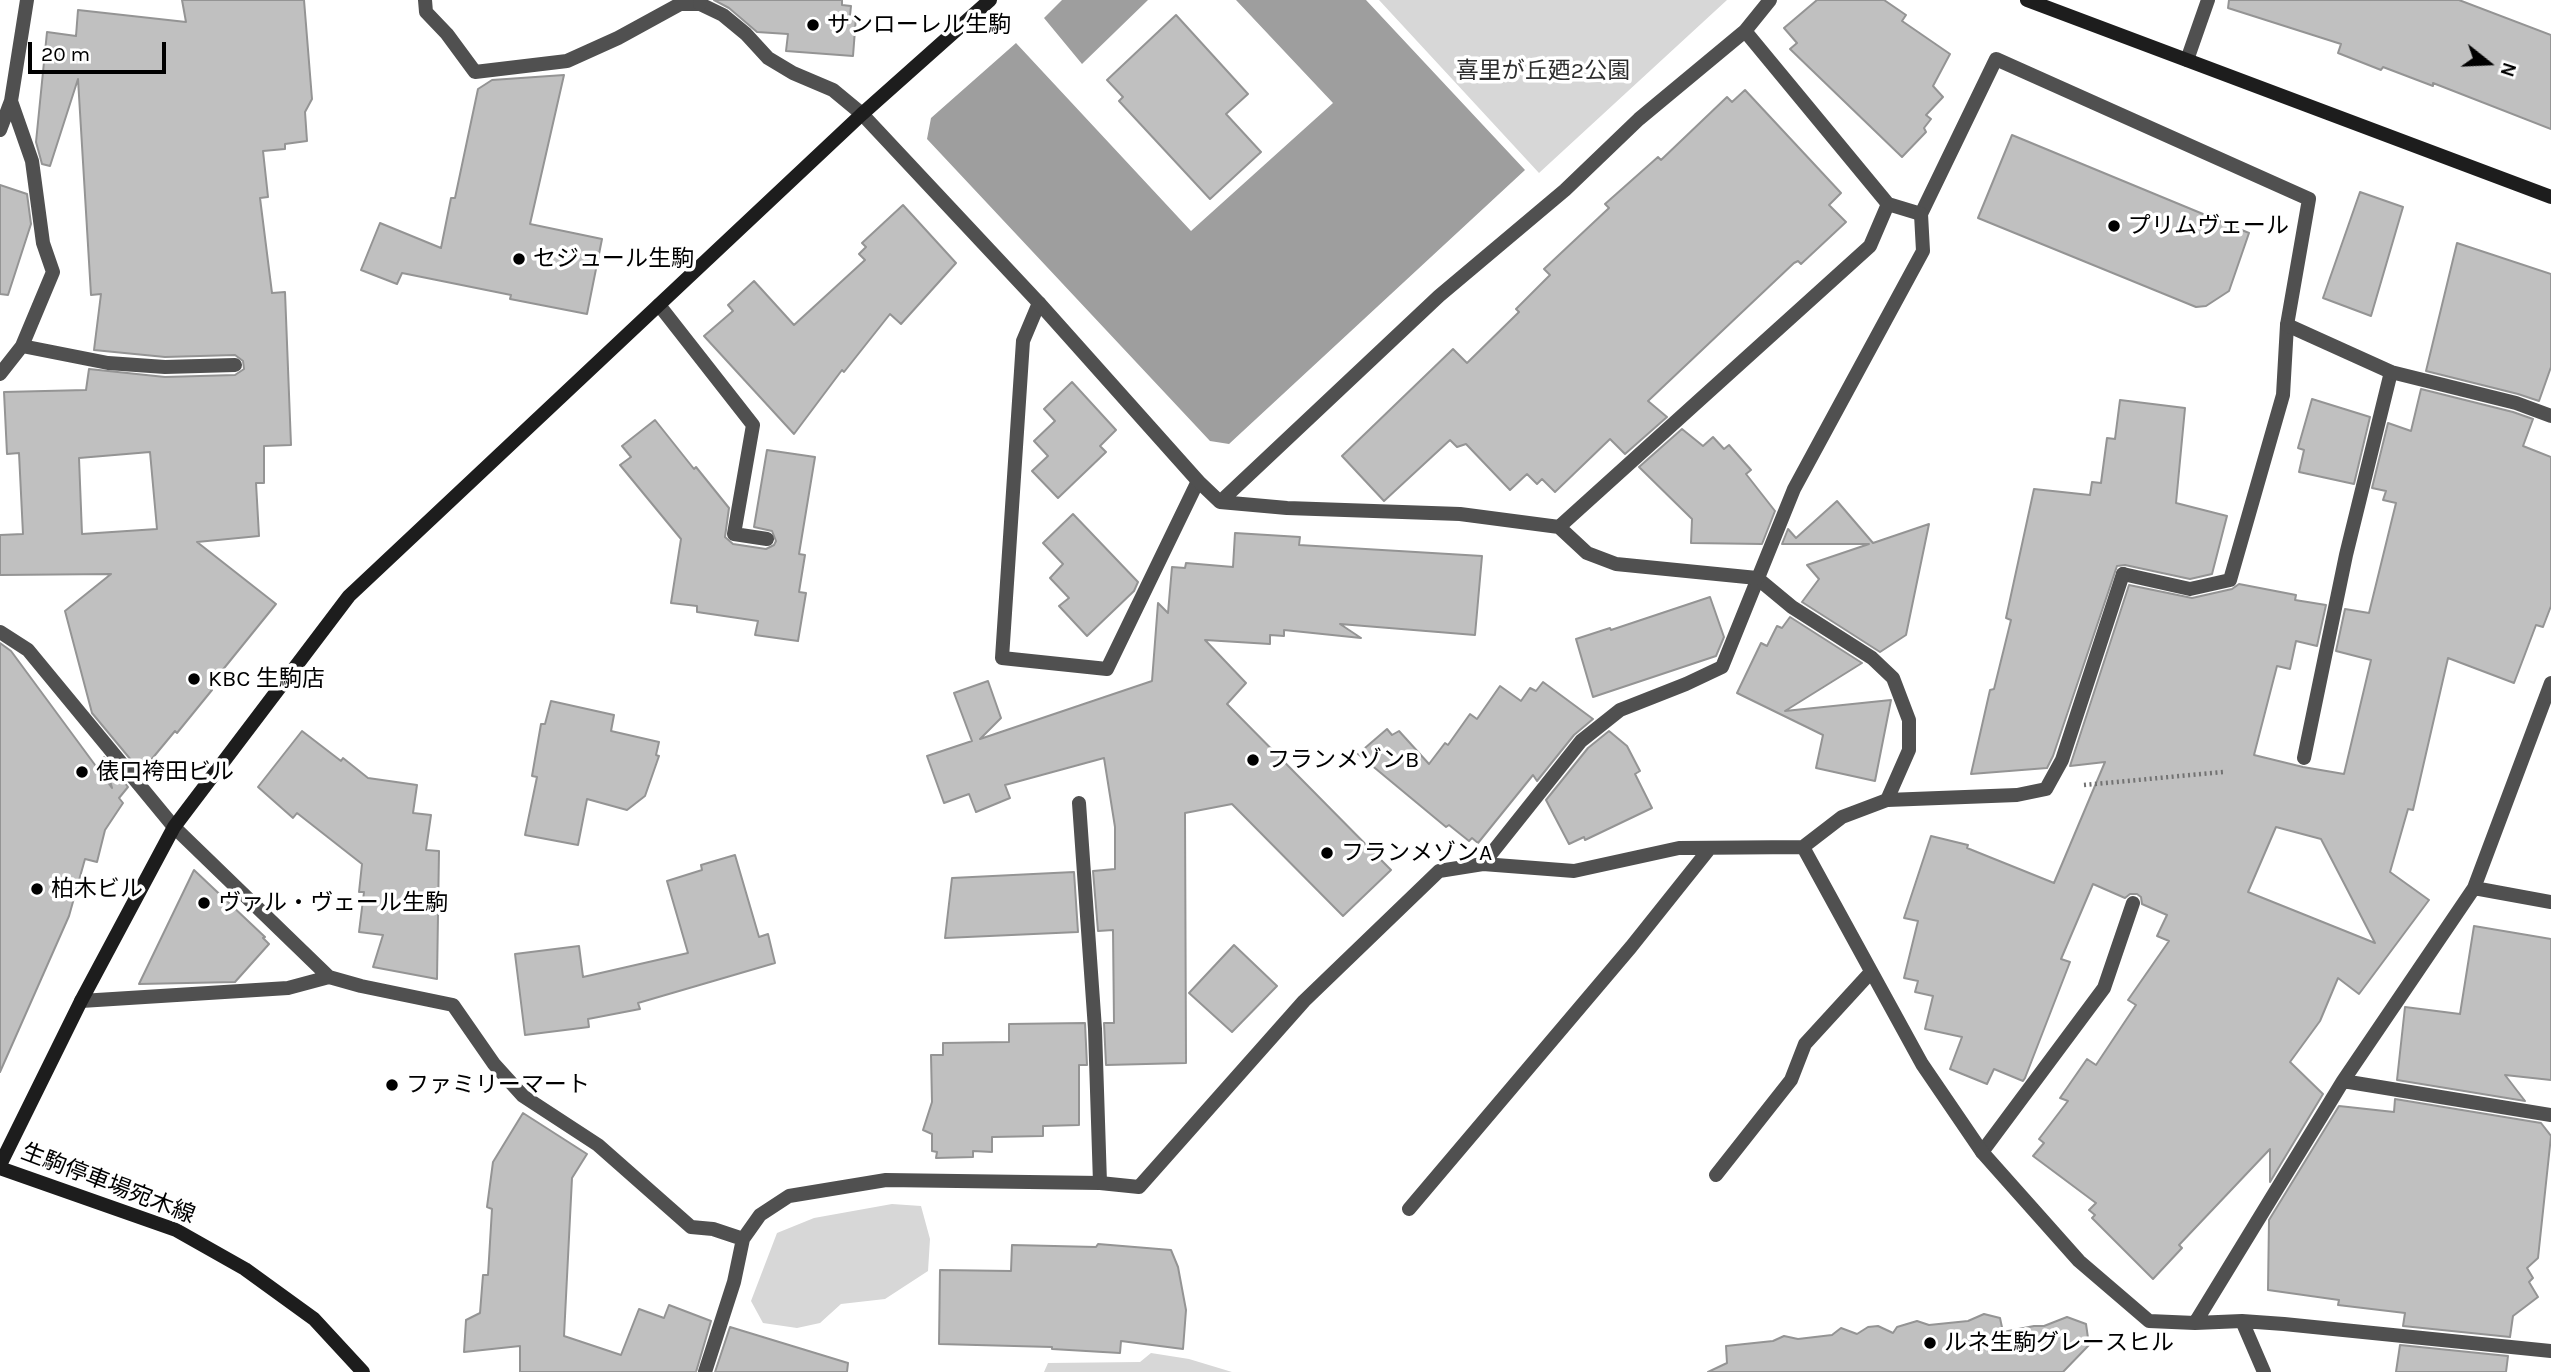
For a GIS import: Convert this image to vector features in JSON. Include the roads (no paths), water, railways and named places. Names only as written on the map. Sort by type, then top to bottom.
[{"type":"street","points":[[0,130],[11,101],[27,0]]},
{"type":"street","points":[[425,0],[426,12],[447,34],[475,72],[567,61],[618,38],[680,4],[701,2],[723,15],[746,34],[768,58],[793,73],[832,90],[862,114],[1040,303],[1198,481],[1220,502],[1287,508],[1460,514],[1559,527],[1587,553],[1616,564],[1756,578],[1791,607],[1872,658],[1893,678],[1909,720],[1909,750],[1887,800]]},
{"type":"street","points":[[0,1166],[81,1001],[174,827],[349,596],[862,114],[990,0]]},
{"type":"street","points":[[1220,502],[1439,296],[1565,190],[1639,120],[1745,31],[1770,0]]},
{"type":"street","points":[[2027,0],[2551,197]]},
{"type":"street","points":[[2187,60],[2208,0]]},
{"type":"street","points":[[1745,31],[1888,204],[1921,214]]},
{"type":"street","points":[[705,1372],[734,1282],[743,1239],[760,1215],[789,1196],[886,1180],[1100,1183],[1139,1187],[1304,1001],[1439,871],[1483,864],[1574,871],[1679,848],[1803,847],[1842,817],[1887,800],[2017,795],[2046,789],[2062,760],[2123,574],[2190,589],[2230,580],[2283,395],[2287,325],[2309,199],[1996,59],[1921,214],[1923,251],[1794,489],[1722,667],[1620,710],[1581,741],[1483,864]]},
{"type":"street","points":[[0,374],[22,346],[53,272],[43,243],[32,161],[11,101]]},
{"type":"street","points":[[1559,527],[1870,246],[1888,204]]},
{"type":"street","points":[[1040,303],[1023,341],[1002,658],[1107,669],[1198,481]]},
{"type":"street","points":[[659,305],[753,425],[734,534],[767,539]]},
{"type":"street","points":[[2287,325],[2391,372],[2516,403],[2551,416]]},
{"type":"street","points":[[22,346],[108,363],[165,367],[235,365]]},
{"type":"street","points":[[2304,758],[2346,555],[2391,372]]},
{"type":"street","points":[[0,632],[28,650],[174,827],[329,977],[453,1005],[494,1064],[523,1096],[598,1145],[691,1227],[713,1229],[743,1239]]},
{"type":"street","points":[[2195,1322],[2343,1081],[2474,888],[2551,683]]},
{"type":"street","points":[[1079,803],[1095,1029],[1100,1183]]},
{"type":"street","points":[[1803,847],[1922,1064],[1982,1152],[2079,1261],[2149,1321],[2242,1321],[2551,1351]]},
{"type":"street","points":[[1409,1209],[1631,947],[1710,848]]},
{"type":"street","points":[[2474,888],[2551,902]]},
{"type":"street","points":[[1982,1152],[2104,988],[2133,903]]},
{"type":"street","points":[[1716,1175],[1791,1080],[1805,1044],[1871,972]]},
{"type":"street","points":[[81,1001],[288,988],[329,977]]},
{"type":"street","points":[[2343,1081],[2551,1115]]},
{"type":"street","name":"生駒停車場宛木線","points":[[0,1166],[176,1230],[245,1269],[314,1319],[363,1372]]},
{"type":"street","points":[[2242,1321],[2264,1372]]},
{"type":"place","name":"サンローレル生駒","points":[[813,25]]},
{"type":"place","name":"プリムヴェール","points":[[2114,226]]},
{"type":"place","name":"セジュール生駒","points":[[519,259]]},
{"type":"place","name":"KBC 生駒店","points":[[194,679]]},
{"type":"place","name":"フランメゾンB","points":[[1253,760]]},
{"type":"place","name":"俵口袴田ビル","points":[[82,772]]},
{"type":"place","name":"フランメゾンA","points":[[1327,853]]},
{"type":"place","name":"柏木ビル","points":[[37,889]]},
{"type":"place","name":"ヴァル・ヴェール生駒","points":[[204,903]]},
{"type":"place","name":"ファミリーマート","points":[[392,1085]]},
{"type":"place","name":"ルネ生駒グレースヒル","points":[[1930,1343]]},
{"type":"park label","name":"喜里が丘廼2公園","points":[[1543,71]]}]
